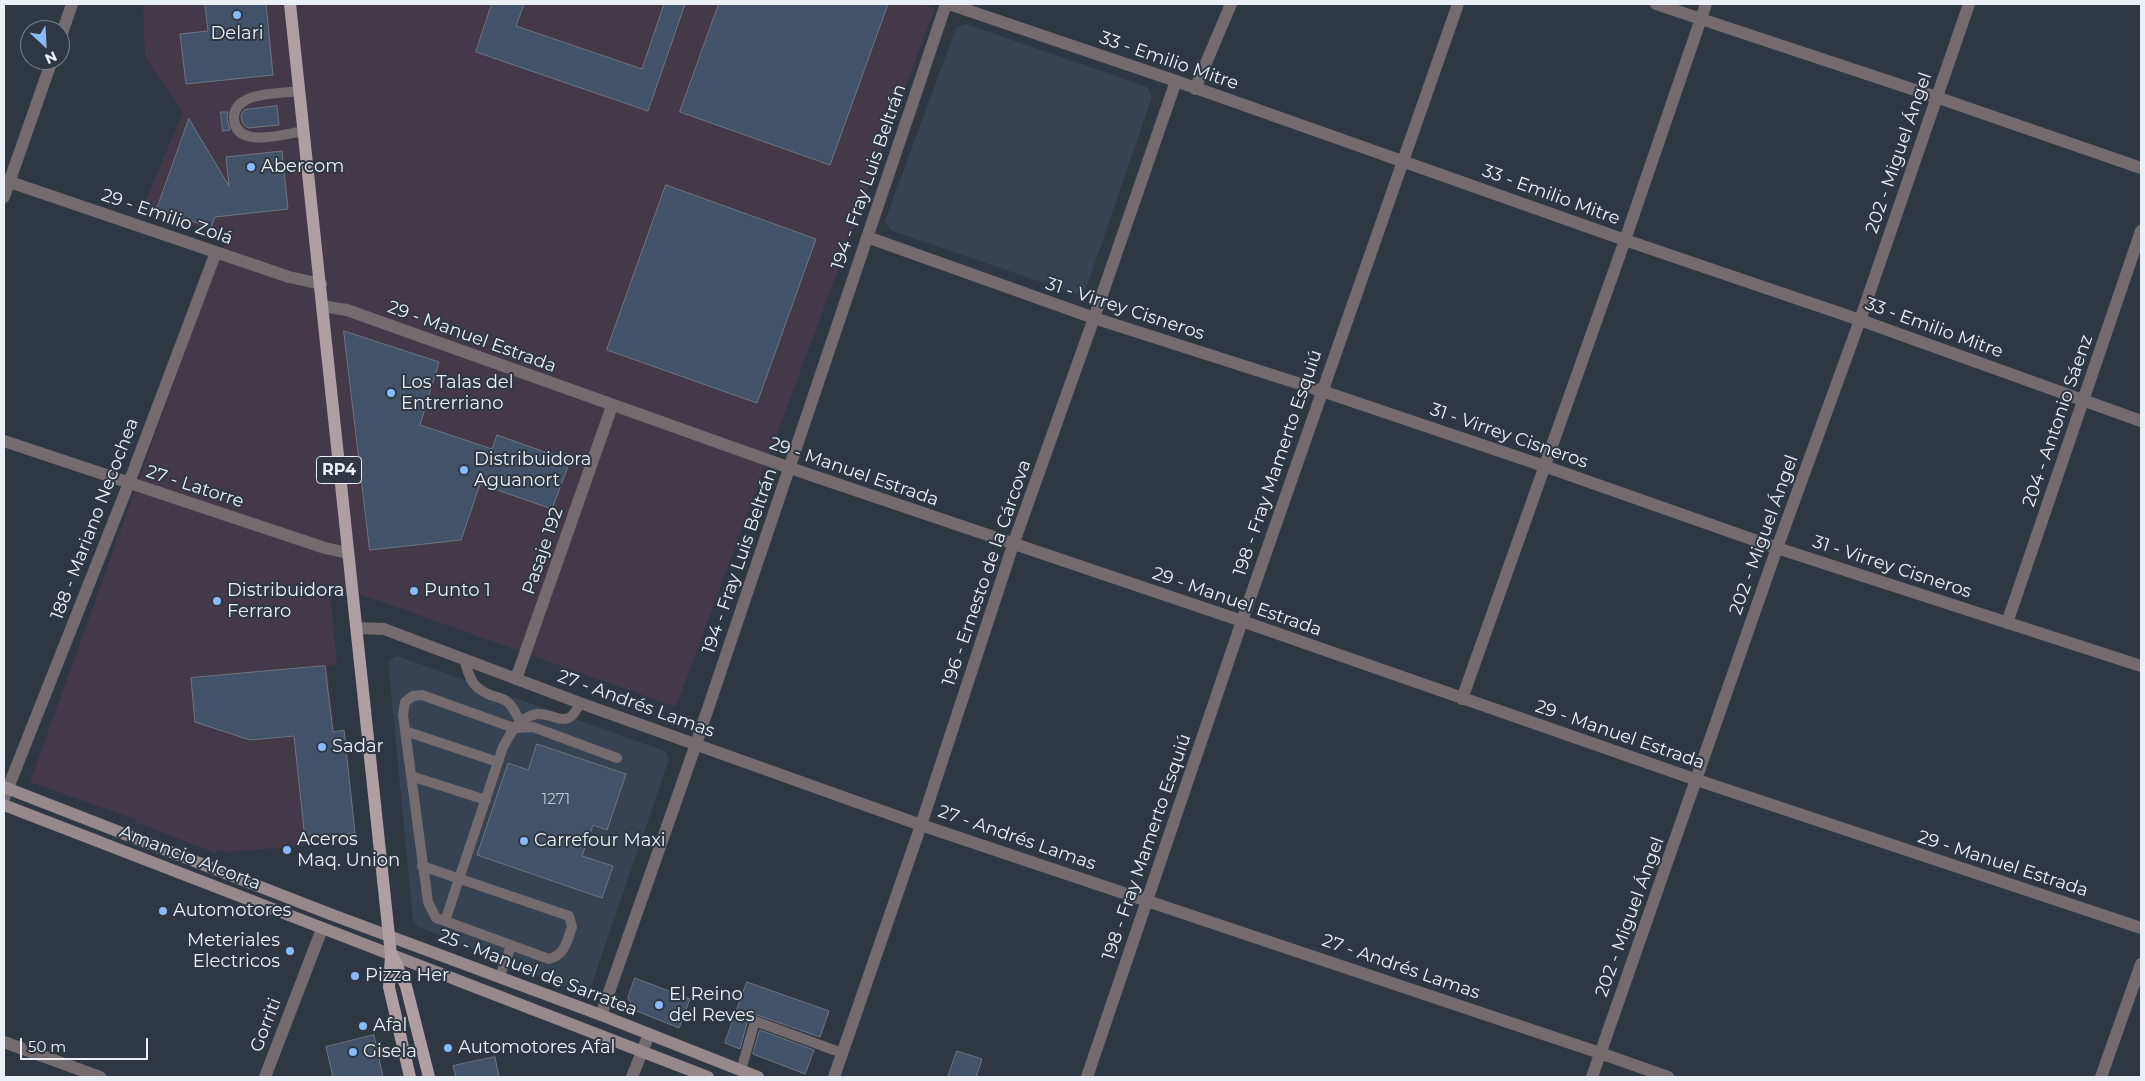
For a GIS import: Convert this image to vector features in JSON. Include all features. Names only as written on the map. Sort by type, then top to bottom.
[{"type":"main road","name":"RP4","points":[[290,4],[392,954],[389,987],[410,1077]]},
{"type":"main road","name":"25 - Manuel de Sarratea","points":[[5,791],[500,976],[758,1077]]},
{"type":"main road","name":"Amancio Alcorta","points":[[4,805],[708,1077]]},
{"type":"main road","name":"RP4","points":[[392,954],[406,986],[429,1077]]},
{"type":"street","points":[[67,20],[72,4]]},
{"type":"street","name":"33 - Emilio Mitre","points":[[948,4],[1176,81],[1625,240],[1860,320],[2141,421]]},
{"type":"street","name":"194 - Fray Luis Beltrán","points":[[601,1015],[696,744],[867,237],[948,4]]},
{"type":"street","points":[[1195,89],[1231,4]]},
{"type":"street","name":"198 - Fray Mamerto Esquiú","points":[[1087,1077],[1242,621],[1458,4]]},
{"type":"street","points":[[1656,4],[1936,97],[2141,168]]},
{"type":"street","points":[[1462,699],[1625,240],[1706,4]]},
{"type":"street","name":"202 - Miguel Ángel","points":[[1592,1077],[1777,548],[1860,320],[1969,4]]},
{"type":"street","points":[[4,197],[6,181],[48,70]]},
{"type":"street","name":"196 - Ernesto de la Cárcova","points":[[834,1077],[921,825],[1013,545],[1176,81]]},
{"type":"street","name":"29 - Emilio Zolá","points":[[6,181],[288,277],[320,284]]},
{"type":"street","name":"204 - Antonio Sáenz","points":[[2007,623],[2141,231]]},
{"type":"street","name":"31 - Virrey Cisneros","points":[[867,237],[1094,318],[1322,391],[1544,466],[1777,548],[2141,666]]},
{"type":"street","name":"188 - Mariano Necochea","points":[[5,791],[129,483],[216,252]]},
{"type":"street","name":"29 - Manuel Estrada","points":[[322,306],[347,310],[612,406],[1013,545],[1242,621],[1697,780],[2141,928]]},
{"type":"street","name":"Pasaje 192","points":[[516,679],[612,406]]},
{"type":"street","name":"27 - Latorre","points":[[4,441],[325,548],[348,553]]},
{"type":"street","name":"27 - Andrés Lamas","points":[[358,628],[384,629],[580,703],[921,825],[1668,1077]]},
{"type":"street","name":"Gorriti","points":[[265,1077],[322,929]]},
{"type":"street","points":[[2102,1077],[2141,964]]},
{"type":"street","points":[[632,1077],[649,1034]]},
{"type":"street","points":[[4,1042],[100,1077]]},
{"type":"lane","points":[[299,90],[248,99],[239,104],[236,109],[234,123],[239,132],[246,137],[256,138],[304,131]]},
{"type":"lane","points":[[464,659],[471,679],[476,686],[511,703],[517,725]]},
{"type":"lane","points":[[422,866],[568,916],[572,921],[572,927],[561,954],[549,959],[445,922],[436,918],[431,910],[422,866],[403,715],[405,702],[413,696],[422,695],[517,725],[533,728],[617,758]]},
{"type":"lane","points":[[445,922],[503,747],[517,725],[533,715],[540,714],[557,720],[566,719],[577,711],[580,703]]},
{"type":"lane","points":[[405,730],[498,762]]},
{"type":"lane","points":[[411,776],[486,800]]},
{"type":"lane","points":[[500,976],[511,946]]},
{"type":"lane","points":[[741,1070],[754,1021],[842,1053]]},
{"type":"shaded area","points":[[143,4],[921,4],[935,8],[676,707],[329,583],[337,664],[327,666],[348,842],[228,852],[217,849],[216,853],[135,822],[135,819],[30,782],[226,238],[142,209],[183,112],[145,57]]},
{"type":"shaded area","points":[[966,24],[1147,87],[1152,97],[1086,289],[1076,294],[890,230],[885,221],[956,28]]},
{"type":"shaded area","name":"Carrefour Maxi","points":[[397,656],[665,751],[669,760],[590,989],[581,993],[419,927],[413,921],[388,661]]},
{"type":"building","points":[[266,4],[273,75],[186,84],[180,34],[208,31],[205,5]]},
{"type":"building","points":[[492,4],[524,4],[516,26],[642,69],[664,4],[685,4],[648,111],[476,52]]},
{"type":"building","points":[[719,4],[888,4],[830,165],[680,112]]},
{"type":"building","points":[[277,106],[279,125],[248,128],[243,124],[241,116],[244,110]]},
{"type":"building","points":[[221,112],[228,112],[227,119],[230,130],[223,131]]},
{"type":"building","points":[[189,119],[229,186],[226,157],[282,151],[288,209],[215,217],[211,228],[157,209]]},
{"type":"building","points":[[666,185],[816,239],[757,403],[607,350]]},
{"type":"building","points":[[344,331],[439,362],[420,425],[492,449],[497,435],[570,461],[552,509],[480,484],[461,540],[370,550]]},
{"type":"building","points":[[325,666],[333,732],[344,730],[355,833],[305,839],[294,736],[250,740],[195,722],[191,678]]},
{"type":"building","points":[[537,744],[626,774],[607,830],[593,825],[582,856],[613,866],[602,898],[477,855],[508,763],[528,770]]},
{"type":"building","name":"El Reino del Reves","points":[[635,978],[690,999],[679,1028],[634,1010],[628,998]]},
{"type":"building","points":[[747,982],[829,1011],[820,1037],[754,1014],[748,1019],[740,1049],[725,1043]]},
{"type":"building","points":[[760,1030],[814,1050],[805,1074],[753,1054]]},
{"type":"building","name":"Gisela","points":[[374,1035],[383,1077],[333,1077],[326,1047]]},
{"type":"building","points":[[957,1051],[982,1059],[976,1077],[948,1077]]},
{"type":"building","points":[[495,1057],[499,1077],[456,1077],[453,1066]]},
{"type":"place","name":"Delari","points":[[237,15]]},
{"type":"place","name":"Abercom","points":[[251,167]]},
{"type":"place","name":"Los Talas del Entrerriano","points":[[391,393]]},
{"type":"place","name":"Distribuidora Aguanort","points":[[464,470]]},
{"type":"place","name":"Punto 1","points":[[414,591]]},
{"type":"place","name":"Distribuidora Ferraro","points":[[217,601]]},
{"type":"place","name":"Sadar","points":[[322,747]]},
{"type":"place","name":"Carrefour Maxi","points":[[524,841]]},
{"type":"place","name":"Aceros Maq. Union","points":[[287,850]]},
{"type":"place","name":"Automotores","points":[[163,911]]},
{"type":"place","name":"Meteriales Electricos","points":[[290,951]]},
{"type":"place","name":"Pizza Her","points":[[355,976]]},
{"type":"place","name":"El Reino del Reves","points":[[659,1005]]},
{"type":"place","name":"Afal","points":[[363,1026]]},
{"type":"place","name":"Automotores Afal","points":[[448,1048]]},
{"type":"place","name":"Gisela","points":[[353,1052]]}]
